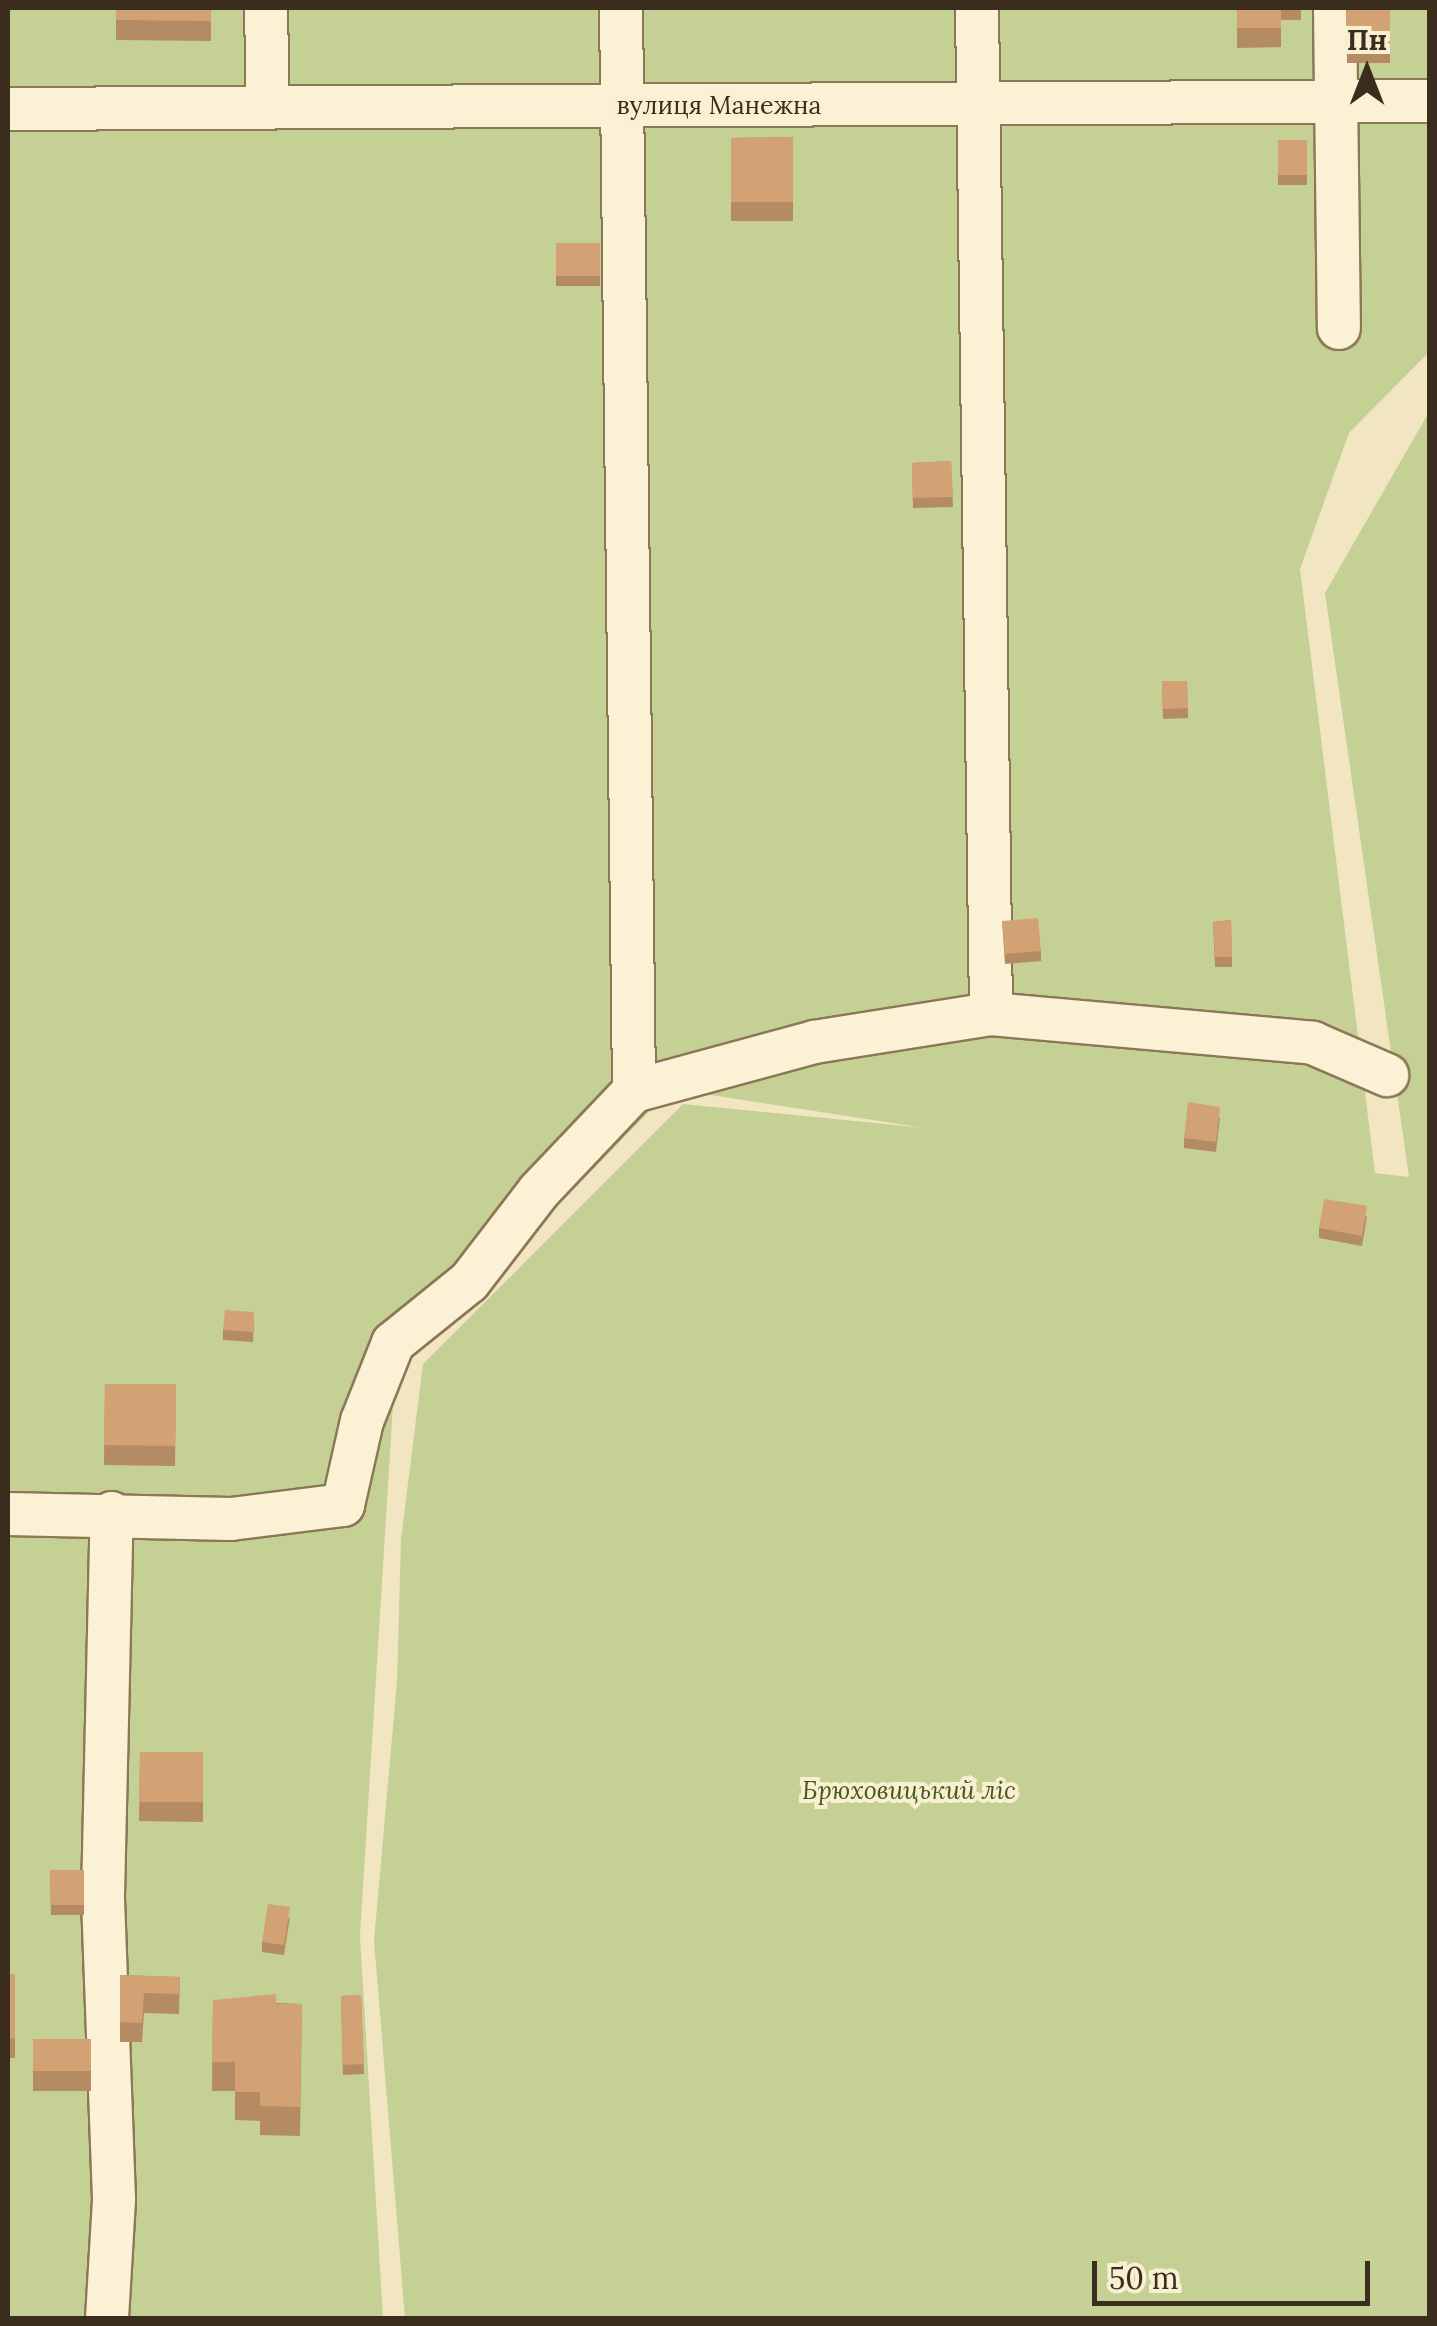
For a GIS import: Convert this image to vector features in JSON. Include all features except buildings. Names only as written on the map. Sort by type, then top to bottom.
[{"type":"street","points":[[266,8],[268,108]]},
{"type":"street","points":[[621,8],[634,1092]]},
{"type":"street","points":[[977,8],[990,1014]]},
{"type":"street","points":[[1335,8],[1339,328]]},
{"type":"street","name":"вулиця Манежна","points":[[8,109],[1430,101]]},
{"type":"street","points":[[8,1514],[112,1513],[230,1519],[343,1505],[362,1421],[393,1343],[469,1282],[539,1191],[634,1092],[814,1042],[990,1014],[1312,1043],[1387,1075]]},
{"type":"street","points":[[108,2318],[114,2199],[103,1896],[112,1513]]},
{"type":"green space","name":"Брюховицький ліс","points":[[8,8],[1429,8],[1429,352],[1349,433],[1300,569],[1375,1173],[1409,1177],[1325,593],[1429,412],[1429,2318],[405,2318],[374,1941],[397,1681],[401,1539],[423,1364],[683,1104],[925,1128],[671,1089],[395,1373],[360,1936],[383,2318],[8,2318]]}]
